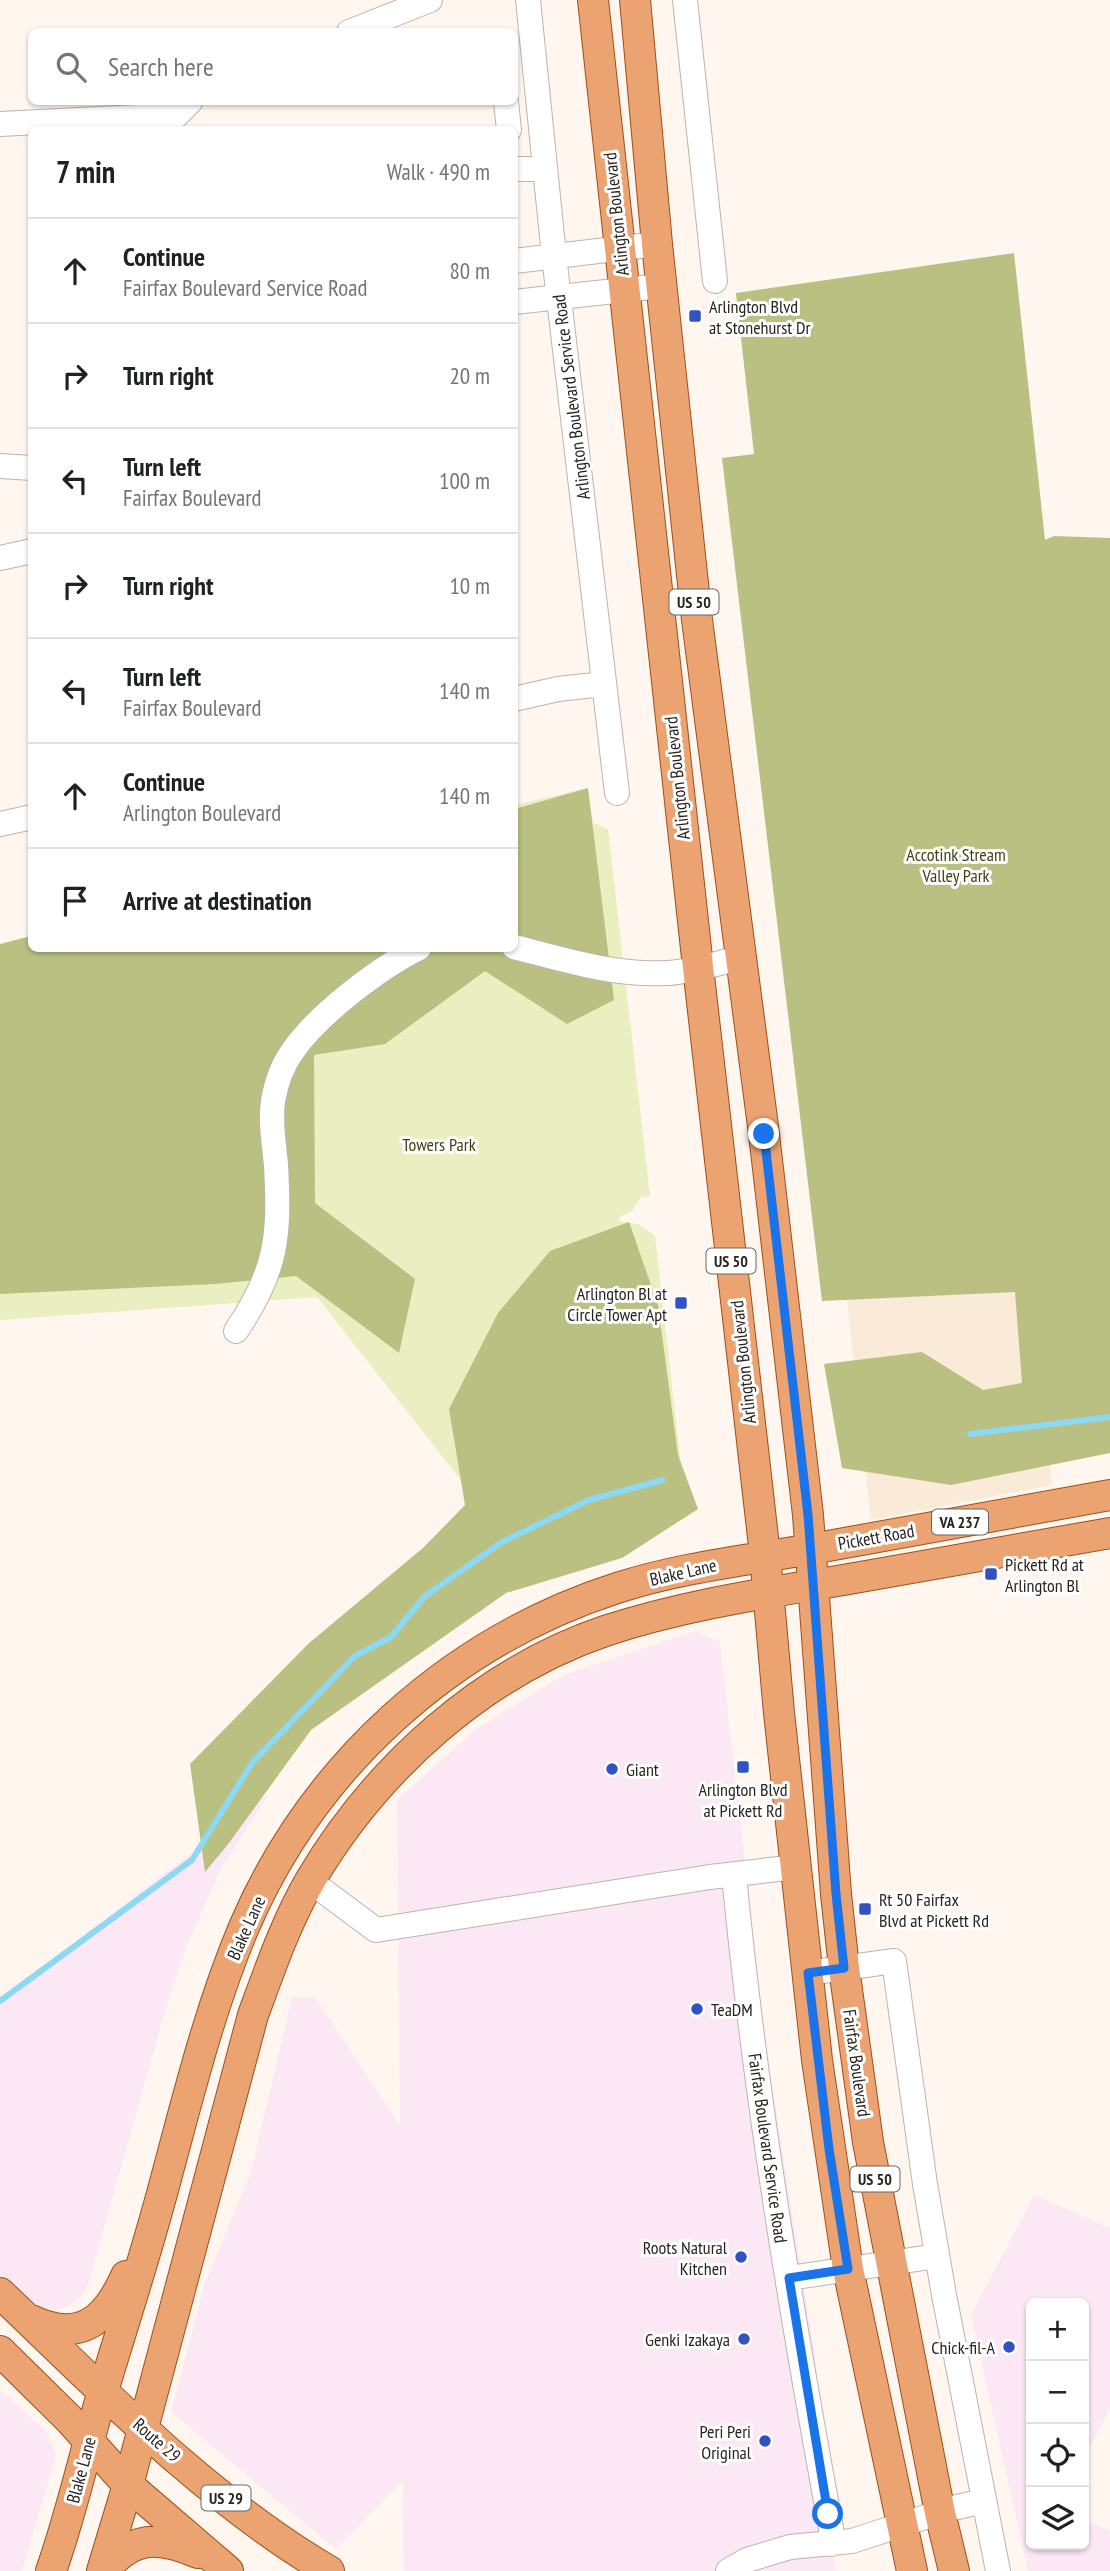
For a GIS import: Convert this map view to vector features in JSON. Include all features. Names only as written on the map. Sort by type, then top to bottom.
[{"type":"main road","name":"Arlington Boulevard","points":[[593,0],[618,247],[765,1555]]},
{"type":"main road","name":"US 50","points":[[635,0],[661,286],[696,612],[764,1134],[811,1549]]},
{"type":"main road","name":"Pickett Road","points":[[765,1555],[1110,1495]]},
{"type":"main road","name":"Pickett Road","points":[[814,1585],[1110,1533]]},
{"type":"main road","name":"Fairfax Boulevard","points":[[811,1549],[836,1894],[868,2142],[940,2513],[954,2565]]},
{"type":"main road","name":"US 50","points":[[765,1555],[796,1867],[829,2149],[848,2269],[902,2524]]},
{"type":"main road","name":"Blake Lane","points":[[51,2571],[230,1962],[245,1926],[298,1829],[327,1788],[392,1718],[430,1685],[470,1657],[544,1616],[617,1588],[704,1566],[765,1555]]},
{"type":"main road","name":"Blake Lane","points":[[103,2571],[144,2429],[253,2015],[276,1951],[310,1881],[352,1819],[399,1764],[452,1717],[534,1662],[603,1632],[679,1610],[814,1585]]},
{"type":"main road","points":[[26,2317],[49,2328],[63,2331],[84,2326],[110,2306],[124,2280],[168,2172]]},
{"type":"main road","name":"Route 29","points":[[0,2293],[144,2429],[264,2529],[329,2571]]},
{"type":"main road","points":[[0,2351],[89,2441],[128,2485],[220,2565]]},
{"type":"main road","points":[[902,2524],[910,2571]]},
{"type":"main road","points":[[103,2571],[113,2558],[127,2547],[145,2541],[175,2543],[220,2565]]},
{"type":"street","points":[[359,28],[430,0]]},
{"type":"street","name":"Arlington Boulevard Service Road","points":[[528,0],[554,256],[617,793]]},
{"type":"street","points":[[685,0],[715,281]]},
{"type":"street","points":[[506,105],[509,126]]},
{"type":"street","points":[[0,124],[180,115]]},
{"type":"street","points":[[518,169],[545,169]]},
{"type":"street","points":[[518,260],[657,244]]},
{"type":"street","points":[[518,302],[661,286]]},
{"type":"street","points":[[0,466],[28,468]]},
{"type":"street","points":[[0,558],[28,552]]},
{"type":"street","points":[[518,698],[558,689],[604,684]]},
{"type":"street","points":[[0,824],[28,818]]},
{"type":"street","points":[[518,948],[607,970],[634,973],[670,974],[741,958]]},
{"type":"street","points":[[236,1331],[264,1282],[277,1235],[278,1202],[272,1113],[278,1081],[284,1066],[307,1032],[326,1014],[370,979],[413,952]]},
{"type":"street","points":[[310,1881],[376,1930],[796,1867]]},
{"type":"street","name":"Fairfax Boulevard Service Road","points":[[734,1875],[745,1980],[781,2241],[831,2528],[831,2544]]},
{"type":"street","points":[[808,1973],[894,1961],[937,2256],[998,2571]]},
{"type":"street","points":[[789,2278],[937,2256]]},
{"type":"street","points":[[728,2571],[747,2560],[790,2547],[831,2544],[871,2536],[902,2524],[984,2501]]},
{"type":"shaded area","points":[[1031,1270],[1052,1485],[871,1520],[846,1290]]},
{"type":"shaded area","points":[[696,1631],[720,1642],[766,2048],[817,2369],[794,2373],[836,2571],[404,2571],[403,2481],[336,2549],[171,2412],[205,2283],[251,2172],[292,1997],[315,1997],[400,2125],[397,1800],[475,1730],[564,1675]]},
{"type":"shaded area","points":[[269,1793],[222,1867],[187,1945],[165,2011],[88,2285],[72,2304],[60,2309],[35,2305],[0,2275],[0,2000]]},
{"type":"shaded area","points":[[1034,2195],[1110,2228],[1110,2408],[1089,2448],[1089,2298],[1026,2298],[1026,2550],[1089,2550],[1089,2521],[1110,2531],[1110,2571],[1028,2571],[971,2315]]},
{"type":"shaded area","points":[[0,2391],[45,2430],[56,2455],[22,2571],[0,2571]]},
{"type":"green space","name":"Accotink Stream Valley Park","points":[[1014,253],[1045,540],[1054,536],[1110,538],[1110,1453],[951,1485],[842,1468],[824,1364],[922,1352],[983,1390],[1022,1383],[1015,1292],[822,1301],[722,458],[754,454],[736,293]]},
{"type":"green space","name":"Towers Park","points":[[588,788],[593,823],[608,829],[650,1196],[641,1197],[632,1211],[620,1217],[619,1221],[638,1224],[655,1236],[685,1500],[538,1578],[317,1297],[0,1320],[0,1066],[497,952],[518,952],[518,804]]},
{"type":"green space","points":[[588,788],[614,1000],[567,1024],[485,971],[385,1044],[314,1055],[315,1203],[415,1279],[399,1353],[296,1276],[215,1284],[0,1294],[0,944],[28,937],[28,952],[518,952],[518,808]]},
{"type":"green space","points":[[629,1222],[658,1305],[678,1455],[698,1509],[622,1558],[506,1593],[311,1730],[205,1872],[190,1764],[308,1644],[424,1547],[465,1505],[449,1409],[498,1313],[550,1251]]},
{"type":"waterway","points":[[970,1434],[1110,1417]]},
{"type":"waterway","points":[[0,2001],[192,1860],[252,1763],[355,1656],[391,1637],[424,1597],[502,1542],[589,1500],[663,1480]]},
{"type":"place","name":"Arlington Blvd at Stonehurst Dr","points":[[695,316]]},
{"type":"place","name":"Arlington Bl at Circle Tower Apt","points":[[681,1303]]},
{"type":"place","name":"Pickett Rd at Arlington Bl","points":[[991,1574]]},
{"type":"place","name":"Arlington Blvd at Pickett Rd","points":[[743,1767]]},
{"type":"place","name":"Giant","points":[[612,1769]]},
{"type":"place","name":"Rt 50 Fairfax Blvd at Pickett Rd","points":[[865,1909]]},
{"type":"place","name":"TeaDM","points":[[697,2009]]},
{"type":"place","name":"Roots Natural Kitchen","points":[[741,2257]]},
{"type":"place","name":"Genki Izakaya","points":[[744,2339]]},
{"type":"place","name":"Chick-fil-A","points":[[1009,2347]]},
{"type":"place","name":"Peri Peri Original","points":[[765,2441]]},
{"type":"route","points":[[764,1134],[808,1515],[836,1894],[844,1968],[808,1973],[829,2149],[848,2269],[789,2278],[828,2514]]}]
